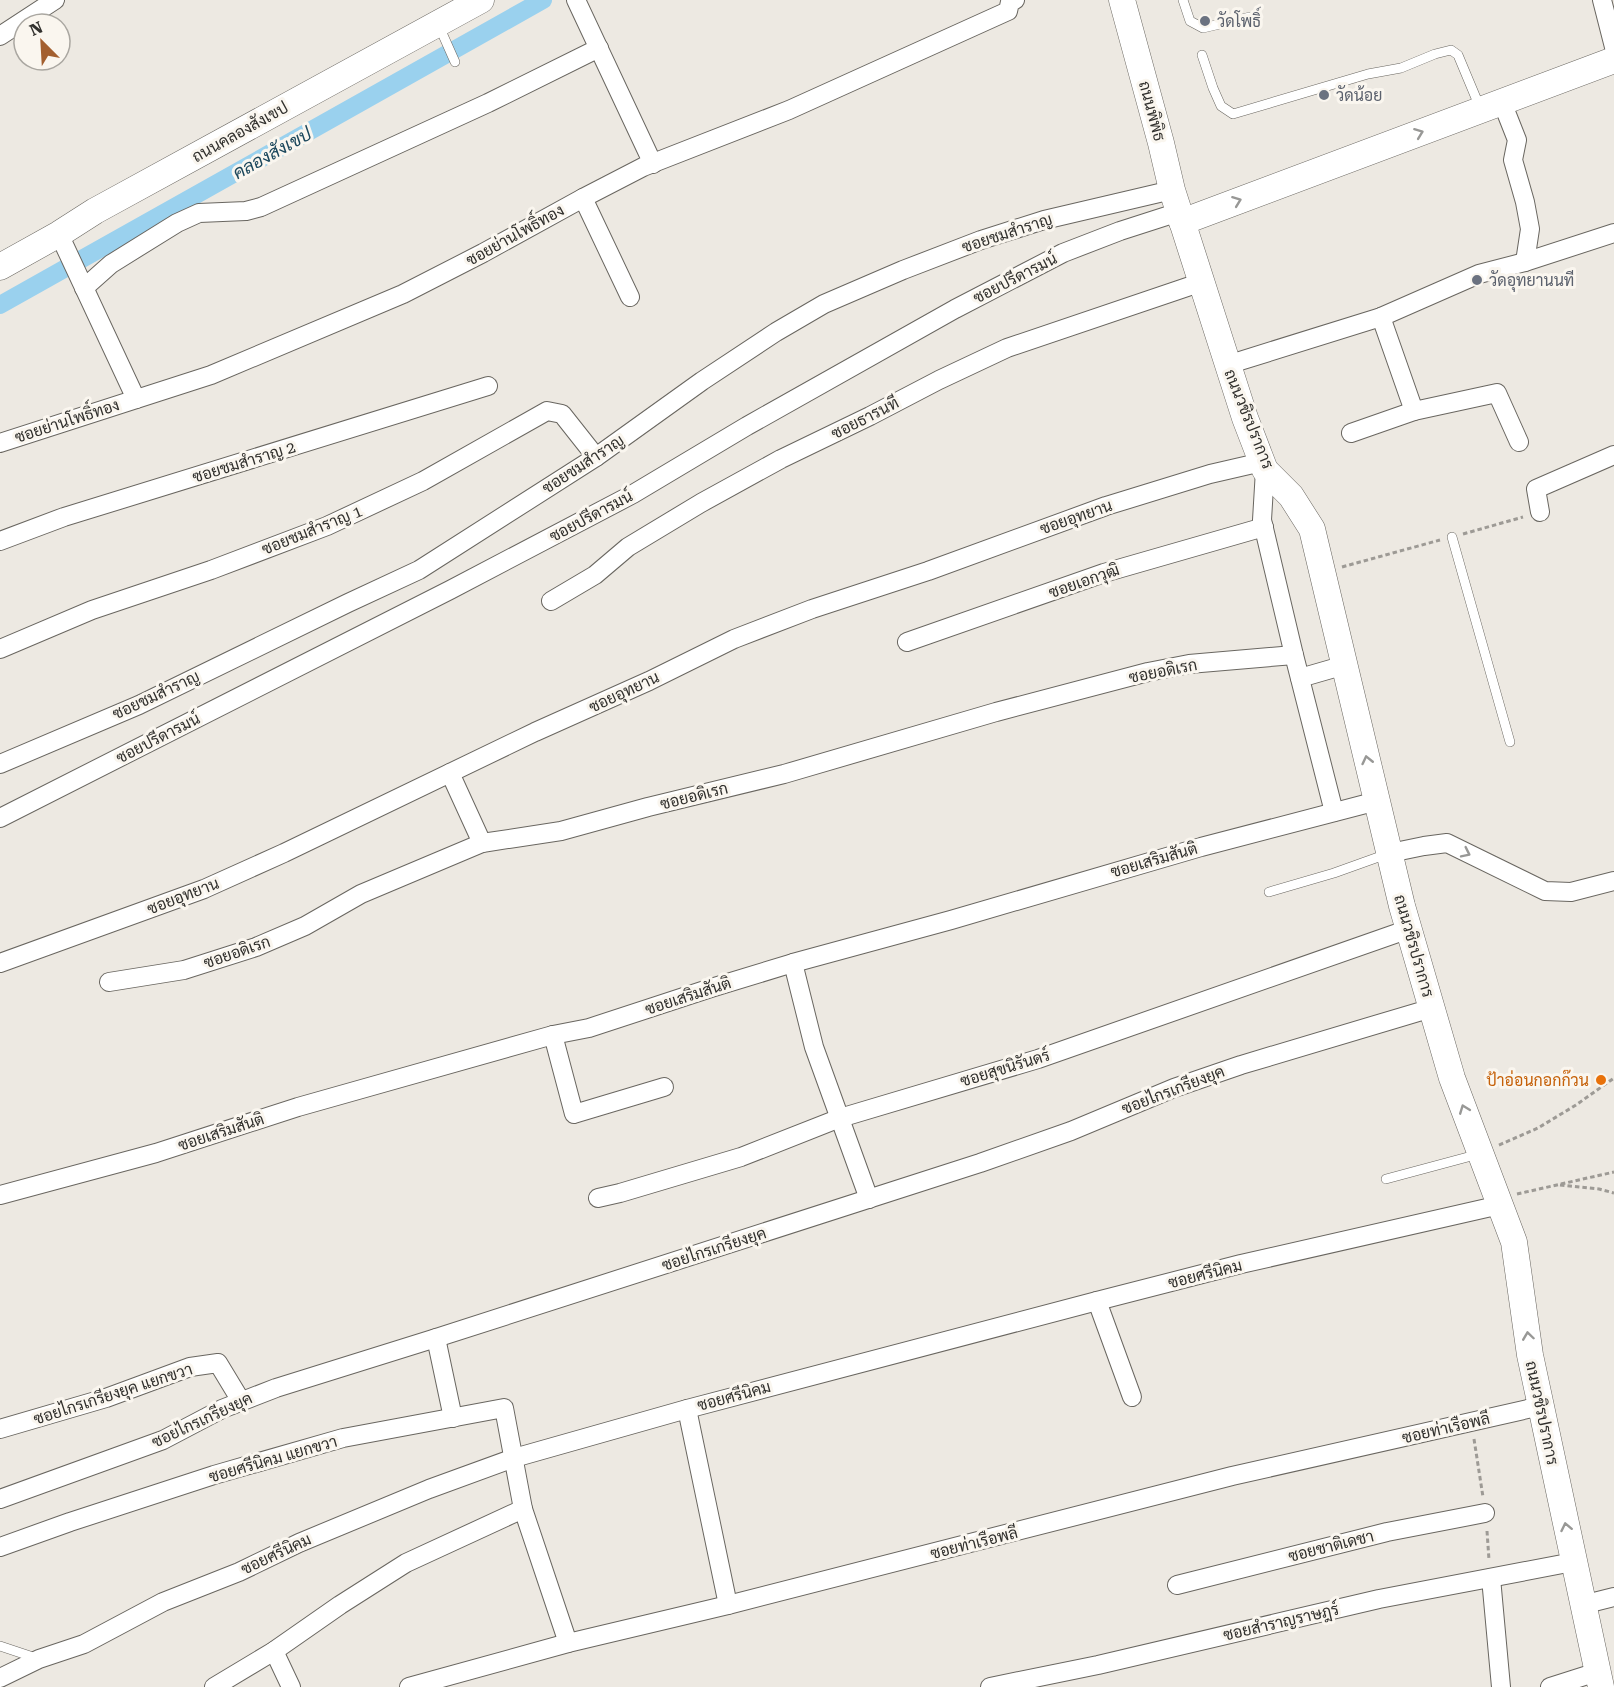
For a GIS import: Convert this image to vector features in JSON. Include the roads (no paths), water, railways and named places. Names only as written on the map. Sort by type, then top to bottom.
[{"type":"street","points":[[0,36],[55,0]]},
{"type":"street","name":"ถนนคลองสังเขป","points":[[0,267],[95,211],[481,0]]},
{"type":"street","points":[[576,0],[653,164]]},
{"type":"street","name":"ซอยย่านโพธิ์ทอง","points":[[0,443],[211,375],[403,294],[583,198],[653,164],[789,110],[1008,11],[1010,2],[1015,0]]},
{"type":"street","name":"ถนนพิพิธ","points":[[1122,0],[1177,208]]},
{"type":"street","points":[[1602,0],[1614,47]]},
{"type":"street","points":[[82,284],[177,223],[199,213],[246,211],[261,207],[488,104],[599,48]]},
{"type":"street","points":[[1177,208],[1492,106],[1614,60]]},
{"type":"street","points":[[1492,106],[1517,140],[1513,160],[1530,229],[1525,262]]},
{"type":"street","points":[[583,198],[630,297]]},
{"type":"street","name":"ซอยชมสำราญ","points":[[0,764],[138,705],[419,570],[596,457],[702,381],[776,332],[824,304],[981,240],[1044,220],[1095,207],[1177,208]]},
{"type":"street","name":"ถนนวชิรปราการ","points":[[1177,208],[1227,365],[1264,466],[1291,496],[1312,529],[1377,801],[1431,1008],[1452,1078],[1514,1242],[1530,1355],[1599,1680]]},
{"type":"street","name":"ซอยปรีดารมน์","points":[[0,818],[440,595],[623,499],[955,309],[1063,253],[1177,208]]},
{"type":"street","points":[[1227,365],[1381,317],[1479,274],[1525,262],[1614,233]]},
{"type":"street","points":[[59,234],[136,399]]},
{"type":"street","name":"ซอยธารนที","points":[[551,601],[595,575],[628,547],[701,503],[782,459],[939,380],[1006,348],[1202,282]]},
{"type":"street","points":[[1381,317],[1414,411]]},
{"type":"street","name":"ซอยชมสำราญ 2","points":[[0,541],[64,517],[488,386]]},
{"type":"street","points":[[1351,433],[1414,411],[1497,393],[1519,442]]},
{"type":"street","name":"ซอยชมสำราญ 1","points":[[0,649],[92,610],[211,570],[327,526],[423,481],[547,411],[562,414],[596,457]]},
{"type":"street","points":[[1540,512],[1536,489],[1614,456]]},
{"type":"street","points":[[1264,466],[1262,520],[1334,813]]},
{"type":"street","name":"ซอยอุทยาน","points":[[0,963],[204,889],[734,639],[801,613],[928,571],[1168,486],[1210,474],[1264,466]]},
{"type":"street","name":"ซอยเอกวุฒิ","points":[[907,642],[1104,573],[1264,526]]},
{"type":"street","name":"ซอยอดิเรก","points":[[109,982],[184,970],[256,947],[305,926],[361,894],[482,843],[561,831],[784,774],[996,712],[1149,672],[1189,664],[1294,655]]},
{"type":"street","points":[[1300,678],[1345,665]]},
{"type":"street","points":[[450,773],[482,843]]},
{"type":"street","name":"ซอยเสริมสันติ","points":[[0,1195],[156,1153],[298,1107],[553,1035],[589,1028],[793,963],[951,920],[1201,847],[1377,801]]},
{"type":"street","points":[[1390,853],[1447,843],[1545,891],[1571,892],[1614,882]]},
{"type":"street","name":"ซอยสุขนิรันดร์","points":[[598,1198],[741,1157],[840,1118],[1038,1059],[1409,929]]},
{"type":"street","points":[[793,963],[814,1047],[869,1199]]},
{"type":"street","name":"ซอยไกรเกรียงยุค","points":[[0,1499],[163,1440],[222,1408],[276,1388],[980,1163],[1071,1131],[1174,1088],[1230,1068],[1431,1008]]},
{"type":"street","points":[[553,1035],[574,1114],[664,1087]]},
{"type":"street","name":"ซอยศรีนิคม","points":[[0,1678],[39,1659],[84,1644],[163,1602],[239,1572],[299,1543],[429,1489],[514,1458],[687,1409],[1097,1301],[1499,1202]]},
{"type":"street","points":[[1097,1301],[1132,1397]]},
{"type":"street","points":[[436,1338],[453,1418]]},
{"type":"street","name":"ซอยไกรเกรียงยุค แยกขวา","points":[[0,1429],[106,1398],[190,1367],[218,1363],[241,1401]]},
{"type":"street","name":"ซอยท่าเรือพลี","points":[[409,1687],[568,1643],[728,1605],[1232,1476],[1541,1406]]},
{"type":"street","name":"ซอยศรีนิคม แยกขวา","points":[[0,1547],[81,1518],[343,1438],[504,1408],[514,1458]]},
{"type":"street","points":[[687,1409],[728,1605]]},
{"type":"street","points":[[514,1458],[523,1509],[568,1643]]},
{"type":"street","points":[[214,1687],[274,1651],[406,1563],[523,1509]]},
{"type":"street","name":"ซอยชาติเดชา","points":[[1177,1584],[1387,1532],[1485,1513]]},
{"type":"street","name":"ซอยสำราญราษฎร์","points":[[990,1687],[1098,1665],[1379,1599],[1573,1562]]},
{"type":"street","points":[[1491,1578],[1502,1687]]},
{"type":"street","points":[[1582,1605],[1614,1597]]},
{"type":"street","points":[[274,1651],[291,1687]]},
{"type":"street","points":[[1550,1687],[1599,1680]]},
{"type":"lane","points":[[1183,0],[1190,21],[1203,28],[1250,17]]},
{"type":"lane","points":[[438,23],[455,62]]},
{"type":"lane","points":[[1202,55],[1221,106],[1233,114],[1368,74],[1401,68],[1451,50],[1458,55],[1492,106]]},
{"type":"lane","points":[[1452,537],[1510,742]]},
{"type":"lane","points":[[1269,892],[1334,873],[1390,853]]},
{"type":"lane","points":[[1386,1179],[1481,1153]]},
{"type":"lane","points":[[0,1646],[39,1659]]},
{"type":"waterway","name":"คลองสังเขป","points":[[0,305],[543,0]]},
{"type":"place","name":"วัดโพธิ์","points":[[1205,21]]},
{"type":"place","name":"วัดน้อย","points":[[1324,95]]},
{"type":"place","name":"วัดอุทยานนที","points":[[1477,280]]},
{"type":"place","name":"ป้าอ่อนกอกก๊วน","points":[[1601,1080]]}]
